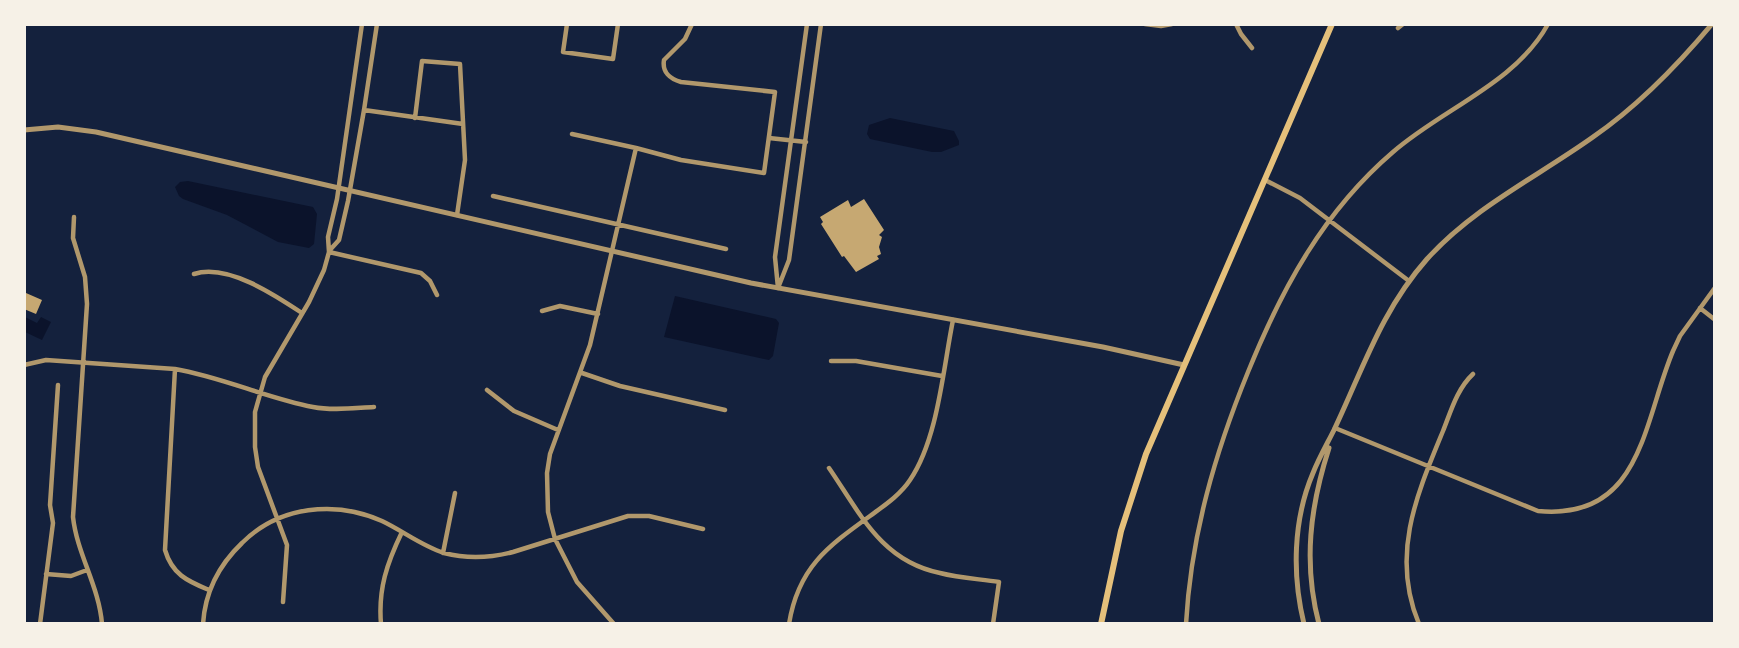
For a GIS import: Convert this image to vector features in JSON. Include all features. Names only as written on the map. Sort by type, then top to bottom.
[{"type":"main road","points":[[1101,624],[1110,573],[1132,493],[1184,365],[1332,24]]},
{"type":"street","points":[[283,602],[287,545],[262,482],[254,447],[254,420],[260,391],[324,270],[329,252],[328,237],[338,188],[362,24]]},
{"type":"street","points":[[329,252],[339,240],[365,110],[377,24]]},
{"type":"street","points":[[567,24],[563,52],[613,59],[618,24]]},
{"type":"street","points":[[572,134],[681,160],[764,173],[775,92],[681,82],[671,78],[664,60],[685,39],[692,24]]},
{"type":"street","points":[[779,288],[775,257],[807,24]]},
{"type":"street","points":[[779,288],[789,260],[821,24]]},
{"type":"street","points":[[1145,24],[1172,24]]},
{"type":"street","points":[[1236,24],[1252,48]]},
{"type":"street","points":[[1186,624],[1195,545],[1203,505],[1223,436],[1283,293],[1310,246],[1350,194],[1392,153],[1417,132],[1523,59],[1535,46],[1548,24]]},
{"type":"street","points":[[1304,624],[1297,591],[1297,537],[1312,474],[1379,328],[1409,281],[1435,252],[1471,219],[1619,118],[1676,65],[1708,26]]},
{"type":"street","points":[[415,118],[422,61],[460,64],[463,179],[457,215]]},
{"type":"street","points":[[365,110],[463,124]]},
{"type":"street","points":[[24,130],[58,127],[96,132],[779,288],[1103,347],[1184,365]]},
{"type":"street","points":[[769,138],[806,142]]},
{"type":"street","points":[[614,624],[578,582],[555,539],[548,512],[547,473],[558,430],[582,373],[636,148]]},
{"type":"street","points":[[1265,180],[1291,192],[1409,281]]},
{"type":"street","points":[[493,196],[726,250]]},
{"type":"street","points":[[74,217],[73,238],[87,289],[73,517],[77,542],[99,604],[102,624]]},
{"type":"street","points":[[329,252],[421,273],[430,281],[437,295]]},
{"type":"street","points":[[194,274],[205,270],[221,272],[269,293],[302,313]]},
{"type":"street","points":[[1335,428],[1538,511],[1569,512],[1599,501],[1614,491],[1631,469],[1673,351],[1714,289]]},
{"type":"street","points":[[542,311],[560,306],[598,314]]},
{"type":"street","points":[[1700,308],[1714,319]]},
{"type":"street","points":[[789,624],[799,586],[815,561],[841,536],[901,492],[919,465],[932,431],[953,319]]},
{"type":"street","points":[[24,365],[46,360],[175,369],[195,372],[322,409],[374,407]]},
{"type":"street","points":[[831,361],[856,361],[942,376]]},
{"type":"street","points":[[175,369],[165,550],[170,564],[181,577],[209,590]]},
{"type":"street","points":[[582,373],[620,386],[725,410]]},
{"type":"street","points":[[1419,624],[1411,598],[1406,554],[1411,514],[1460,391],[1473,374]]},
{"type":"street","points":[[40,624],[53,523],[50,505],[58,385]]},
{"type":"street","points":[[487,390],[514,411],[558,430]]},
{"type":"street","points":[[1319,624],[1311,589],[1309,539],[1319,478],[1335,428]]},
{"type":"street","points":[[829,468],[891,552],[915,566],[940,574],[999,582],[993,624]]},
{"type":"street","points":[[443,553],[456,493]]},
{"type":"street","points":[[203,624],[209,590],[237,547],[278,518],[303,510],[324,508],[368,515],[443,553],[473,557],[499,556],[628,516],[649,516],[704,529]]},
{"type":"street","points":[[381,624],[379,604],[383,577],[402,532]]},
{"type":"street","points":[[46,574],[71,576],[87,570]]},
{"type":"water","points":[[890,118],[954,131],[959,145],[941,152],[932,152],[870,139],[867,134],[869,125]]},
{"type":"water","points":[[188,181],[313,207],[317,214],[314,244],[309,248],[278,242],[227,215],[183,199],[175,187],[180,182]]},
{"type":"water","points":[[675,296],[776,319],[779,323],[773,356],[769,360],[664,337]]},
{"type":"water","points":[[25,317],[37,323],[41,317],[51,322],[42,340],[25,332]]},
{"type":"building","points":[[864,199],[884,230],[879,235],[882,237],[879,247],[881,254],[877,256],[879,259],[856,272],[844,256],[842,257],[821,224],[823,222],[820,217],[848,200],[851,207]]},
{"type":"building","points":[[26,293],[42,300],[36,314],[24,309]]}]
